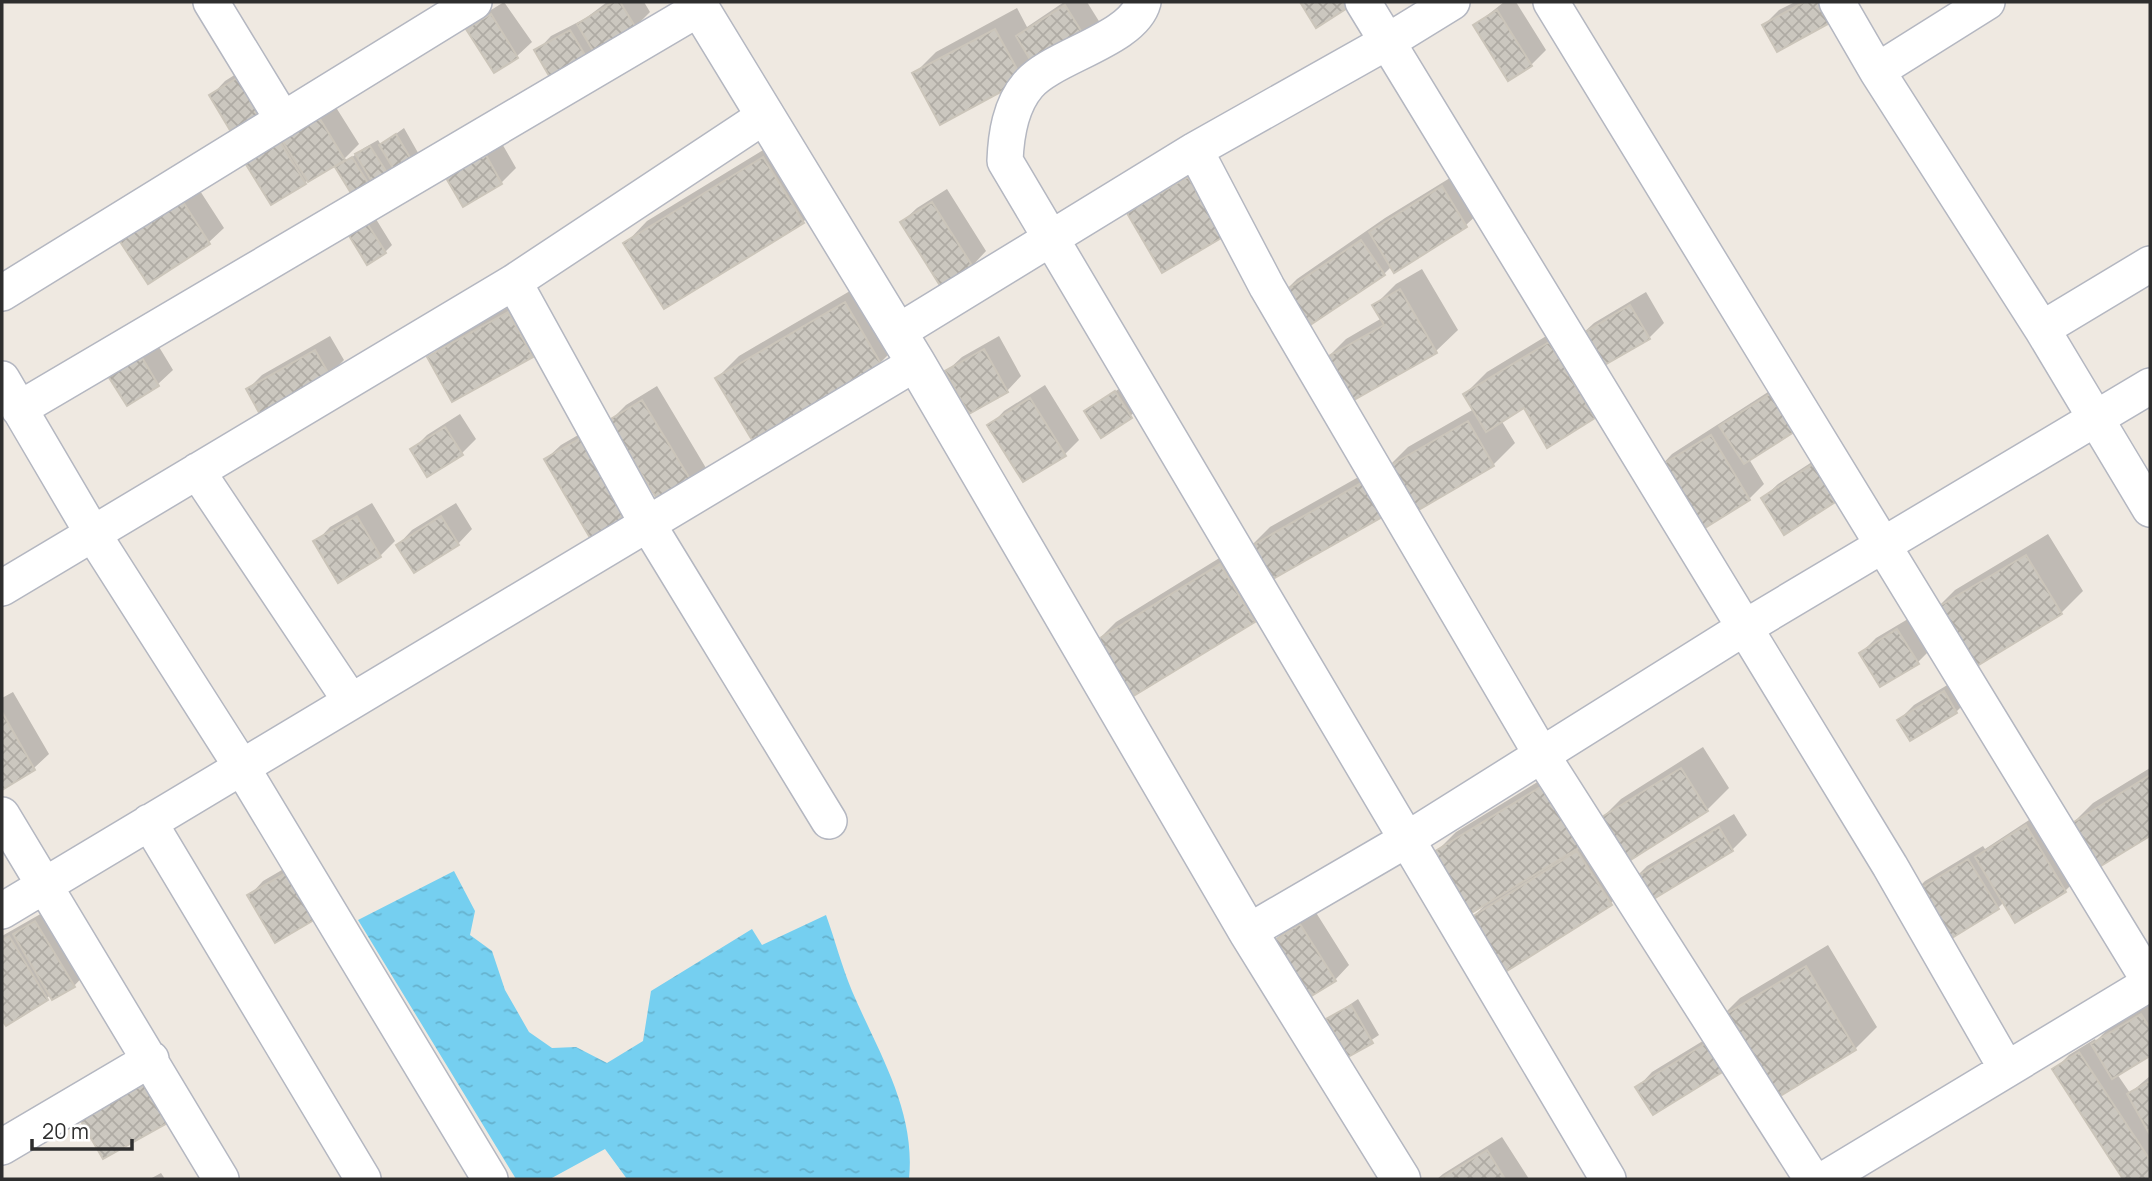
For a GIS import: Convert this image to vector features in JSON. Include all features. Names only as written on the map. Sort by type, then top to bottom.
[{"type":"street","points":[[211,2],[284,120]]},
{"type":"street","points":[[2,293],[474,2]]},
{"type":"street","points":[[1143,2],[1141,11],[1124,28],[1028,84],[1006,129],[1004,161],[1608,1179]]},
{"type":"street","points":[[1363,2],[1890,866],[2006,1068]]},
{"type":"street","points":[[2,911],[647,523],[907,347],[1050,237],[1195,149],[1387,42],[1452,2]]},
{"type":"street","points":[[1551,2],[2150,982],[1825,1179]]},
{"type":"street","points":[[1837,2],[1877,71],[2042,329],[2150,509]]},
{"type":"street","points":[[1877,71],[1987,2]]},
{"type":"street","points":[[19,409],[698,5],[907,347],[1248,932],[1401,1179]]},
{"type":"street","points":[[2,588],[514,282],[766,115]]},
{"type":"street","points":[[1195,149],[1266,287],[1541,754],[1812,1179]]},
{"type":"street","points":[[2042,329],[2150,264]]},
{"type":"street","points":[[514,282],[647,523],[829,821]]},
{"type":"street","points":[[2,379],[93,534],[241,766],[490,1179]]},
{"type":"street","points":[[1248,932],[1406,841],[1744,628],[2150,386]]},
{"type":"street","points":[[197,471],[350,700]]},
{"type":"street","points":[[2,815],[221,1179]]},
{"type":"street","points":[[149,822],[363,1179]]},
{"type":"street","points":[[2,1147],[150,1059]]},
{"type":"water","points":[[454,871],[475,911],[470,935],[492,951],[505,990],[529,1032],[552,1048],[576,1047],[607,1063],[643,1041],[651,991],[752,929],[762,945],[826,915],[848,982],[901,1105],[910,1154],[909,1179],[627,1179],[605,1149],[550,1179],[516,1179],[358,920]]},
{"type":"building","points":[[613,2],[620,2],[636,28],[595,54],[577,24]]},
{"type":"building","points":[[1300,2],[1346,2],[1349,7],[1316,28]]},
{"type":"building","points":[[1804,2],[1825,2],[1835,20],[1777,52],[1762,25]]},
{"type":"building","points":[[1065,5],[1088,42],[1038,73],[1016,36]]},
{"type":"building","points":[[1497,10],[1532,66],[1508,81],[1473,25]]},
{"type":"building","points":[[491,14],[518,58],[494,73],[466,29]]},
{"type":"building","points":[[995,29],[1023,80],[940,125],[912,73]]},
{"type":"building","points":[[570,30],[588,60],[552,81],[534,50]]},
{"type":"building","points":[[245,73],[271,115],[234,137],[209,95]]},
{"type":"building","points":[[317,114],[345,160],[308,182],[280,137]]},
{"type":"building","points":[[396,134],[415,166],[398,176],[379,145]]},
{"type":"building","points":[[277,137],[306,184],[271,205],[242,158]]},
{"type":"building","points":[[370,146],[391,179],[376,188],[355,154]]},
{"type":"building","points":[[482,148],[502,184],[463,207],[442,171]]},
{"type":"building","points":[[352,157],[371,188],[354,198],[335,167]]},
{"type":"building","points":[[763,157],[804,223],[664,309],[623,243]]},
{"type":"building","points":[[1188,177],[1223,237],[1162,273],[1127,213]]},
{"type":"building","points":[[1442,186],[1467,227],[1394,273],[1369,232]]},
{"type":"building","points":[[178,194],[210,244],[148,284],[115,234]]},
{"type":"building","points":[[932,202],[973,267],[941,287],[900,222]]},
{"type":"building","points":[[363,217],[386,253],[367,265],[345,229]]},
{"type":"building","points":[[1361,240],[1385,275],[1304,329],[1280,294]]},
{"type":"building","points":[[1400,289],[1437,353],[1347,404],[1322,360],[1384,325],[1372,305]]},
{"type":"building","points":[[845,302],[881,364],[752,440],[715,378]]},
{"type":"building","points":[[1630,305],[1650,339],[1596,370],[1577,337]]},
{"type":"building","points":[[508,312],[533,357],[452,402],[427,357]]},
{"type":"building","points":[[1549,342],[1595,418],[1547,448],[1524,408],[1486,432],[1463,394]]},
{"type":"building","points":[[984,349],[1008,392],[969,414],[945,371]]},
{"type":"building","points":[[315,350],[330,376],[261,416],[246,389]]},
{"type":"building","points":[[141,356],[159,386],[127,406],[108,376]]},
{"type":"building","points":[[1115,391],[1132,418],[1101,438],[1084,411]]},
{"type":"building","points":[[1770,394],[1794,432],[1744,464],[1719,426]]},
{"type":"building","points":[[1030,398],[1066,456],[1023,482],[987,425]]},
{"type":"building","points":[[642,400],[693,484],[660,504],[609,420]]},
{"type":"building","points":[[1468,421],[1494,466],[1410,515],[1384,469]]},
{"type":"building","points":[[445,427],[463,455],[427,477],[410,449]]},
{"type":"building","points":[[589,433],[637,517],[593,543],[544,459]]},
{"type":"building","points":[[1711,435],[1750,500],[1695,534],[1655,469]]},
{"type":"building","points":[[1816,462],[1840,499],[1784,535],[1761,498]]},
{"type":"building","points":[[1363,482],[1382,517],[1266,583],[1246,549]]},
{"type":"building","points":[[357,516],[381,557],[338,583],[313,541]]},
{"type":"building","points":[[441,516],[459,545],[414,573],[396,545]]},
{"type":"building","points":[[2026,555],[2062,614],[1967,672],[1931,611]]},
{"type":"building","points":[[1220,564],[1255,622],[1127,700],[1092,643]]},
{"type":"building","points":[[1897,629],[1919,664],[1880,687],[1859,653]]},
{"type":"building","points":[[1944,691],[1957,713],[1910,741],[1897,720]]},
{"type":"building","points":[[2,712],[35,770],[2,790]]},
{"type":"building","points":[[1681,768],[1708,811],[1624,864],[1597,820]]},
{"type":"building","points":[[2150,775],[2150,836],[2096,869],[2069,825]]},
{"type":"building","points":[[1542,786],[1580,847],[1470,914],[1432,853]]},
{"type":"building","points":[[2026,825],[2066,892],[2015,923],[1975,857]]},
{"type":"building","points":[[1719,827],[1733,851],[1645,904],[1631,880]]},
{"type":"building","points":[[1577,851],[1612,905],[1502,974],[1467,920]]},
{"type":"building","points":[[1968,859],[1999,909],[1939,946],[1908,896]]},
{"type":"building","points":[[291,870],[319,917],[275,943],[247,895]]},
{"type":"building","points":[[35,921],[75,987],[52,1000],[13,934]]},
{"type":"building","points":[[1300,924],[1336,981],[1305,1000],[1269,944]]},
{"type":"building","points":[[9,936],[48,1000],[6,1026],[2,1020],[2,940]]},
{"type":"building","points":[[1806,966],[1856,1050],[1767,1104],[1716,1020]]},
{"type":"building","points":[[1351,1005],[1373,1043],[1348,1057],[1326,1019]]},
{"type":"building","points":[[2141,1014],[2150,1028],[2150,1056],[2112,1079],[2091,1044]]},
{"type":"building","points":[[1711,1040],[1729,1068],[1653,1115],[1635,1087]]},
{"type":"building","points":[[2079,1052],[2150,1160],[2150,1179],[2123,1179],[2052,1069]]},
{"type":"building","points":[[144,1078],[169,1122],[103,1159],[78,1116]]},
{"type":"building","points":[[2150,1081],[2150,1135],[2127,1094]]},
{"type":"building","points":[[1487,1150],[1505,1179],[1440,1179]]}]
